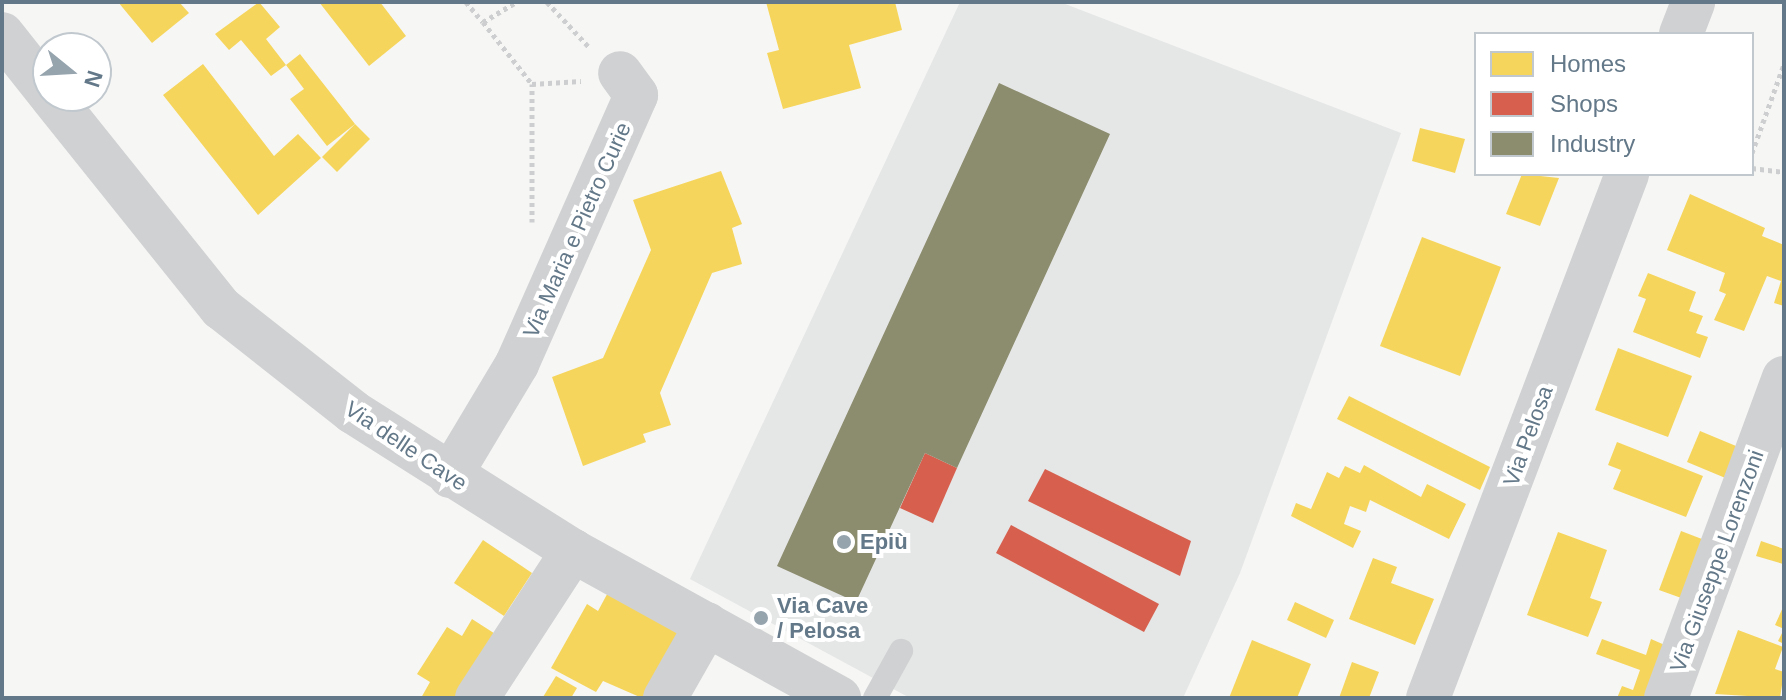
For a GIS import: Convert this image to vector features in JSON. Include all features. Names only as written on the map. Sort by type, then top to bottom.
[{"type":"street","points":[[1682,32],[1693,2]]},
{"type":"street","name":"Via delle Cave","points":[[2,34],[32,72]]},
{"type":"street","name":"Via Maria e Pietro Curie","points":[[450,476],[517,364],[636,95],[620,73]]},
{"type":"street","name":"Via delle Cave","points":[[64,112],[221,308],[353,412],[573,551],[839,698]]},
{"type":"street","name":"Via Pelosa","points":[[1428,698],[1626,176]]},
{"type":"street","name":"Via Giuseppe Lorenzoni","points":[[1666,698],[1784,378]]},
{"type":"street","points":[[477,698],[573,551]]},
{"type":"street","points":[[665,698],[707,624]]},
{"type":"lane","points":[[875,698],[901,651]]},
{"type":"path","points":[[466,2],[532,84],[532,235]]},
{"type":"path","points":[[483,22],[516,2]]},
{"type":"path","points":[[532,84],[599,80],[620,73],[547,2]]},
{"type":"path","points":[[1754,147],[1784,64]]},
{"type":"path","points":[[1754,168],[1784,172]]},
{"type":"shaded area","points":[[960,2],[1060,2],[1401,133],[1240,573],[1183,698],[910,698],[690,579]]},
{"type":"building: Homes","points":[[118,2],[179,2],[189,13],[152,43]]},
{"type":"building: Homes","points":[[259,2],[280,27],[266,39],[286,65],[271,76],[241,40],[229,50],[215,34]]},
{"type":"building: Homes","points":[[319,2],[380,2],[406,36],[369,66]]},
{"type":"building: Homes","points":[[766,2],[895,2],[902,30],[849,45],[861,88],[783,109],[767,53],[779,50]]},
{"type":"building: Homes","points":[[300,54],[355,124],[327,146],[290,99],[304,89],[286,65]]},
{"type":"building: Homes","points":[[203,64],[274,156],[298,134],[321,158],[258,215],[163,95]]},
{"type":"building: Homes","points":[[355,124],[370,139],[337,172],[322,157]]},
{"type":"building: Homes","points":[[1420,128],[1465,139],[1455,173],[1412,161]]},
{"type":"building: Homes","points":[[721,171],[742,224],[732,228],[742,264],[712,273],[660,393],[671,425],[643,434],[646,442],[583,466],[552,377],[603,358],[651,250],[633,200]]},
{"type":"building: Homes","points":[[1521,176],[1559,178],[1540,226],[1506,214]]},
{"type":"building: Homes","points":[[1690,194],[1765,228],[1762,236],[1784,245],[1784,306],[1774,303],[1781,281],[1767,276],[1744,331],[1714,320],[1726,294],[1719,291],[1725,273],[1667,250]]},
{"type":"building: Homes","points":[[1422,237],[1501,267],[1460,376],[1380,346]]},
{"type":"building: Homes","points":[[1648,273],[1696,292],[1689,311],[1703,316],[1696,333],[1708,337],[1700,358],[1633,332],[1646,299],[1638,296]]},
{"type":"building: Homes","points":[[1618,348],[1692,376],[1668,437],[1595,410]]},
{"type":"building: Homes","points":[[1349,396],[1490,467],[1480,490],[1337,419]]},
{"type":"building: Homes","points":[[1700,431],[1748,451],[1735,482],[1687,462]]},
{"type":"building: Homes","points":[[1617,442],[1703,476],[1686,517],[1613,489],[1621,470],[1608,465]]},
{"type":"building: Homes","points":[[1364,465],[1421,497],[1427,484],[1466,504],[1449,539],[1370,500],[1366,512],[1350,506],[1344,524],[1361,531],[1353,548],[1291,516],[1296,503],[1311,509],[1327,472],[1339,478],[1345,466],[1360,473]]},
{"type":"building: Homes","points":[[1681,531],[1715,544],[1684,599],[1659,590]]},
{"type":"building: Homes","points":[[1558,532],[1607,550],[1590,598],[1602,602],[1588,637],[1527,615]]},
{"type":"building: Homes","points":[[483,540],[532,573],[504,616],[454,583]]},
{"type":"building: Homes","points":[[1761,541],[1784,549],[1783,564],[1756,556]]},
{"type":"building: Homes","points":[[1373,558],[1397,567],[1391,583],[1434,599],[1415,645],[1349,619]]},
{"type":"building: Homes","points":[[612,585],[693,631],[642,698],[603,681],[596,692],[551,668],[587,604],[598,611]]},
{"type":"building: Homes","points":[[1295,602],[1334,620],[1326,638],[1287,620]]},
{"type":"building: Homes","points":[[1784,605],[1784,629],[1775,625]]},
{"type":"building: Homes","points":[[472,619],[500,637],[462,698],[421,698],[430,682],[417,674],[447,627],[462,636]]},
{"type":"building: Homes","points":[[1784,629],[1784,644],[1778,641]]},
{"type":"building: Homes","points":[[1738,630],[1783,647],[1775,669],[1784,672],[1780,698],[1715,694]]},
{"type":"building: Homes","points":[[1602,639],[1646,655],[1651,639],[1674,649],[1656,698],[1617,698],[1622,686],[1633,690],[1640,670],[1596,654]]},
{"type":"building: Homes","points":[[1252,640],[1311,664],[1297,698],[1229,698]]},
{"type":"building: Homes","points":[[1352,662],[1379,672],[1369,698],[1339,698]]},
{"type":"building: Homes","points":[[556,676],[577,688],[571,698],[543,697]]},
{"type":"building: Shops","points":[[925,453],[957,468],[933,523],[900,508]]},
{"type":"building: Shops","points":[[1045,469],[1191,541],[1180,576],[1028,501]]},
{"type":"building: Shops","points":[[1011,525],[1159,604],[1144,632],[996,553]]},
{"type":"building: Industry","points":[[999,83],[1110,134],[957,468],[925,453],[856,602],[777,566]]},
{"type":"place","name":"Epiù","points":[[844,542]]},
{"type":"place","name":"Via Cave / Pelosa","points":[[761,618]]}]
